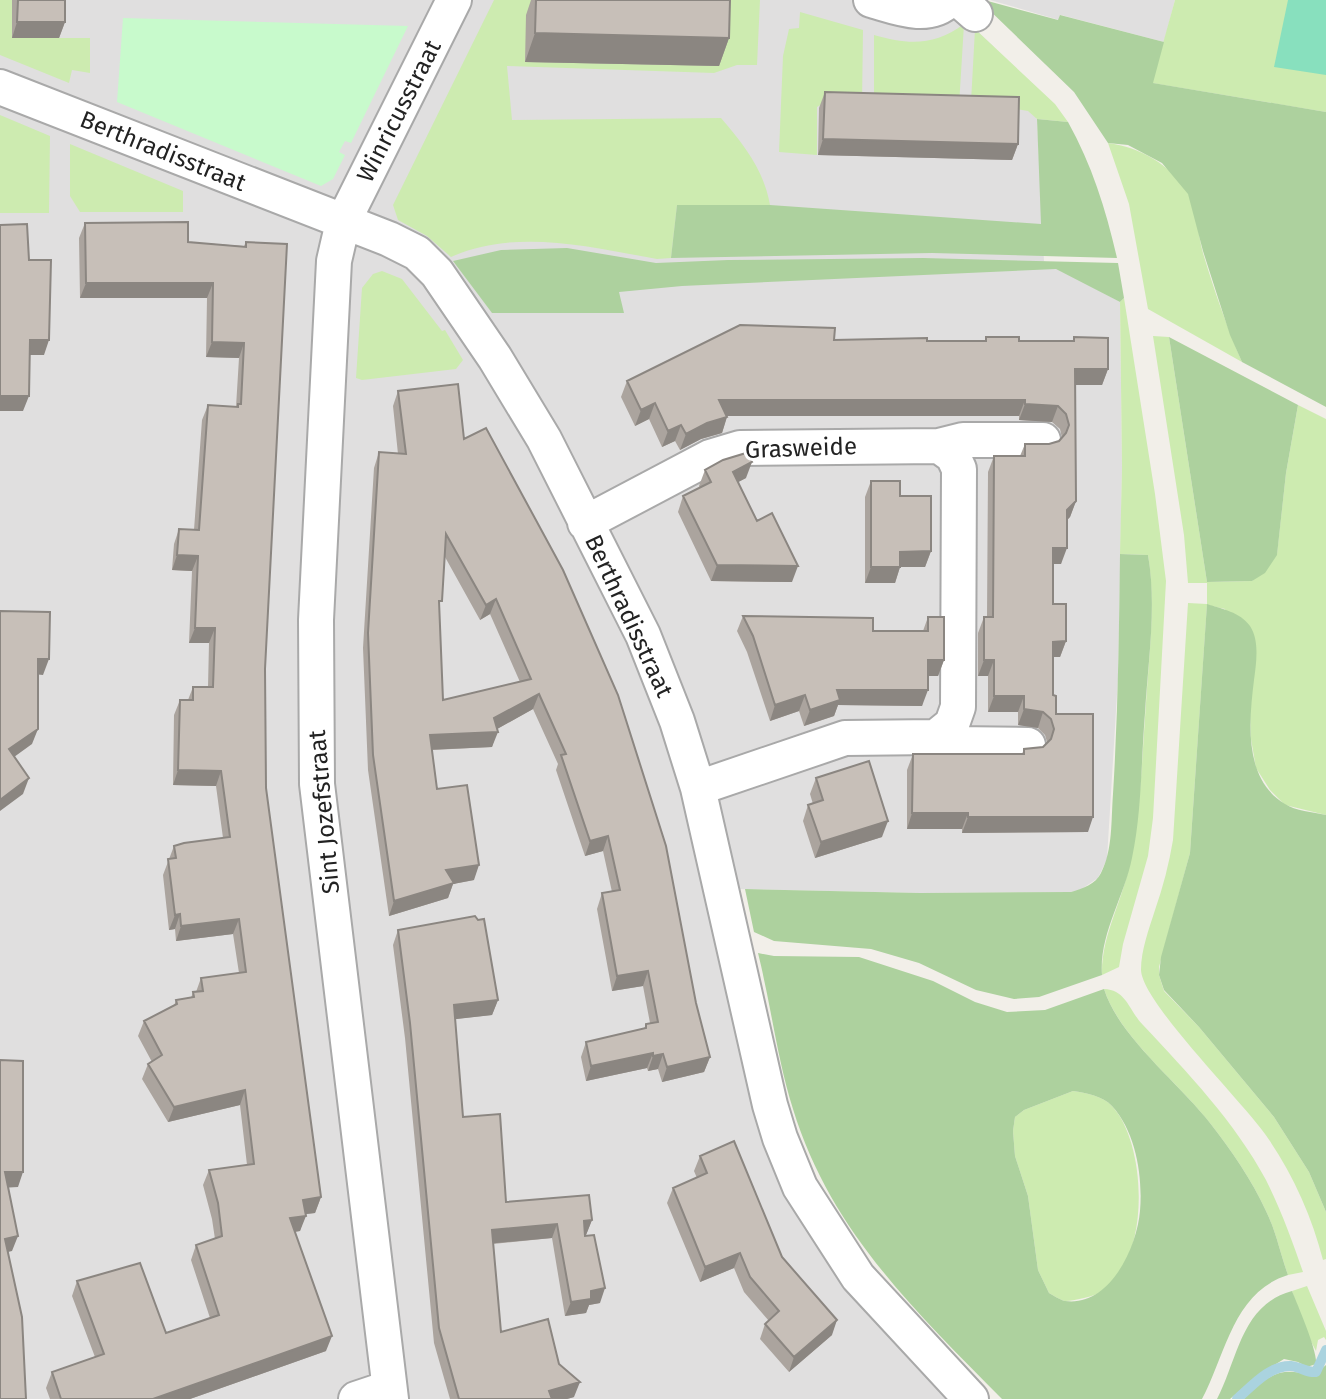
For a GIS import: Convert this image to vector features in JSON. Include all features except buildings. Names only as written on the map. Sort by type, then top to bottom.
[{"type":"street","name":"Winricusstraat","points":[[343,222],[454,0]]},
{"type":"street","points":[[871,0],[918,11],[961,5]]},
{"type":"street","name":"Berthradisstraat","points":[[0,87],[389,239],[417,253],[437,273],[495,358],[544,439],[643,635],[677,721],[698,788],[770,1105],[800,1187],[858,1277],[971,1399]]},
{"type":"street","name":"Sint Jozefstraat","points":[[343,222],[334,261],[316,620],[317,784],[390,1393]]},
{"type":"street","name":"Grasweide","points":[[585,523],[710,457],[740,448],[939,446],[963,440],[1043,440]]},
{"type":"street","points":[[936,737],[952,724],[958,707],[959,469],[953,456],[939,446]]},
{"type":"street","points":[[698,788],[845,738],[936,737],[955,744],[1028,745]]},
{"type":"street","points":[[356,1399],[390,1393]]},
{"type":"shaded area","points":[[0,0],[984,0],[975,29],[993,46],[1037,119],[1044,261],[1120,302],[1122,468],[1118,678],[1107,859],[1098,878],[1071,892],[737,889],[766,1037],[805,1165],[890,1298],[989,1399],[0,1399]]},
{"type":"shaded area","points":[[990,0],[1175,0],[1164,42],[1061,15],[1059,20]]},
{"type":"green space","points":[[0,0],[12,0],[12,38],[90,38],[90,73],[72,70],[69,83],[0,55]]},
{"type":"green space","points":[[494,0],[760,0],[757,65],[737,65],[714,73],[507,66],[512,120],[721,118],[758,169],[770,205],[677,205],[671,258],[657,259],[579,245],[527,242],[475,248],[451,257],[427,236],[398,220],[393,205]]},
{"type":"green space","points":[[984,0],[1058,20],[1060,15],[1164,42],[1153,83],[1326,112],[1326,407],[1242,362],[1203,251],[1188,194],[1162,163],[1128,145],[1108,143],[1074,92],[982,3]]},
{"type":"green space","points":[[1175,0],[1326,0],[1326,112],[1152,83]]},
{"type":"green space","points":[[1288,0],[1326,0],[1326,75],[1274,67]]},
{"type":"green space","points":[[800,12],[863,30],[862,104],[829,100],[817,107],[817,155],[779,152],[783,56],[789,29],[799,28]]},
{"type":"green space","points":[[123,18],[408,26],[351,143],[345,141],[339,152],[345,155],[333,179],[321,186],[117,102]]},
{"type":"green space","points":[[964,24],[959,106],[874,104],[874,35],[921,42],[942,36]]},
{"type":"green space","points":[[975,29],[1055,104],[1068,122],[1037,119],[1028,111],[971,102]]},
{"type":"green space","points":[[0,115],[50,136],[49,213],[0,213]]},
{"type":"green space","points":[[1037,119],[1068,122],[1097,188],[1117,258],[932,253],[671,258],[677,205],[770,205],[1041,224]]},
{"type":"green space","points":[[1108,143],[1154,159],[1173,174],[1188,193],[1203,253],[1242,362],[1148,309],[1129,204]]},
{"type":"green space","points":[[70,144],[183,191],[183,212],[80,212],[70,196]]},
{"type":"green space","points":[[567,248],[656,263],[923,258],[1118,263],[1124,298],[1120,302],[1056,269],[682,286],[619,292],[624,313],[492,313],[453,261],[501,250]]},
{"type":"green space","points":[[382,271],[402,279],[442,331],[445,330],[463,360],[456,369],[362,380],[356,378],[362,288],[373,274]]},
{"type":"green space","points":[[1124,298],[1166,581],[1153,818],[1148,856],[1119,967],[1102,975],[1105,946],[1127,876],[1137,823],[1151,629],[1148,555],[1120,554],[1120,302]]},
{"type":"green space","points":[[1153,336],[1169,337],[1207,582],[1252,581],[1277,554],[1298,405],[1326,419],[1326,815],[1285,805],[1270,790],[1256,768],[1250,710],[1225,609],[1207,605],[1190,853],[1159,967],[1164,991],[1199,1027],[1274,1117],[1309,1172],[1326,1212],[1326,1259],[1323,1260],[1300,1194],[1275,1148],[1174,1027],[1146,985],[1141,970],[1144,947],[1173,840],[1188,603],[1207,604],[1207,583],[1188,583],[1184,535]]},
{"type":"green space","points":[[1169,337],[1298,405],[1286,473],[1277,555],[1265,573],[1252,581],[1207,582]]},
{"type":"green space","points":[[1120,554],[1148,555],[1152,594],[1151,634],[1135,840],[1128,873],[1104,945],[1102,975],[1039,997],[1014,999],[976,990],[919,963],[871,949],[774,941],[754,932],[745,889],[1071,892],[1096,880],[1108,855],[1111,835]]},
{"type":"green space","points":[[1207,604],[1241,617],[1253,632],[1256,653],[1251,713],[1252,748],[1262,780],[1271,793],[1289,806],[1326,815],[1326,1212],[1309,1172],[1274,1117],[1164,990],[1159,975],[1161,957],[1190,853]]},
{"type":"green space","points":[[758,953],[859,957],[933,981],[975,1002],[1007,1012],[1045,1010],[1104,989],[1112,1007],[1136,1042],[1197,1108],[1241,1166],[1269,1219],[1288,1275],[1269,1283],[1243,1310],[1202,1399],[1002,1399],[907,1300],[852,1231],[829,1193],[809,1153],[793,1109]],"holes":[[[1073,1091],[1104,1100],[1112,1106],[1127,1129],[1139,1170],[1140,1211],[1127,1257],[1108,1285],[1095,1295],[1065,1301],[1049,1293],[1038,1270],[1028,1196],[1015,1156],[1013,1131],[1015,1117],[1024,1110]]]},
{"type":"green space","points":[[1104,989],[1123,997],[1138,1019],[1209,1098],[1240,1138],[1266,1180],[1303,1272],[1288,1275],[1269,1219],[1241,1166],[1197,1107],[1136,1042],[1112,1007]]},
{"type":"green space","points":[[1073,1091],[1104,1100],[1112,1106],[1125,1126],[1134,1152],[1138,1213],[1133,1243],[1123,1269],[1106,1288],[1084,1298],[1065,1301],[1049,1293],[1038,1270],[1028,1196],[1015,1156],[1013,1131],[1015,1117],[1024,1110]]},
{"type":"green space","points":[[1307,1286],[1326,1331],[1326,1340],[1324,1337],[1318,1340],[1316,1351],[1305,1330],[1292,1291]]},
{"type":"green space","points":[[1292,1291],[1311,1340],[1316,1364],[1307,1367],[1284,1359],[1257,1376],[1230,1399],[1217,1399],[1251,1321],[1275,1298]]},
{"type":"green space","points":[[1326,1365],[1326,1399],[1241,1399],[1271,1376],[1286,1372],[1314,1375]]},
{"type":"waterway","points":[[1237,1399],[1276,1369],[1291,1366],[1316,1372],[1326,1350]]}]
